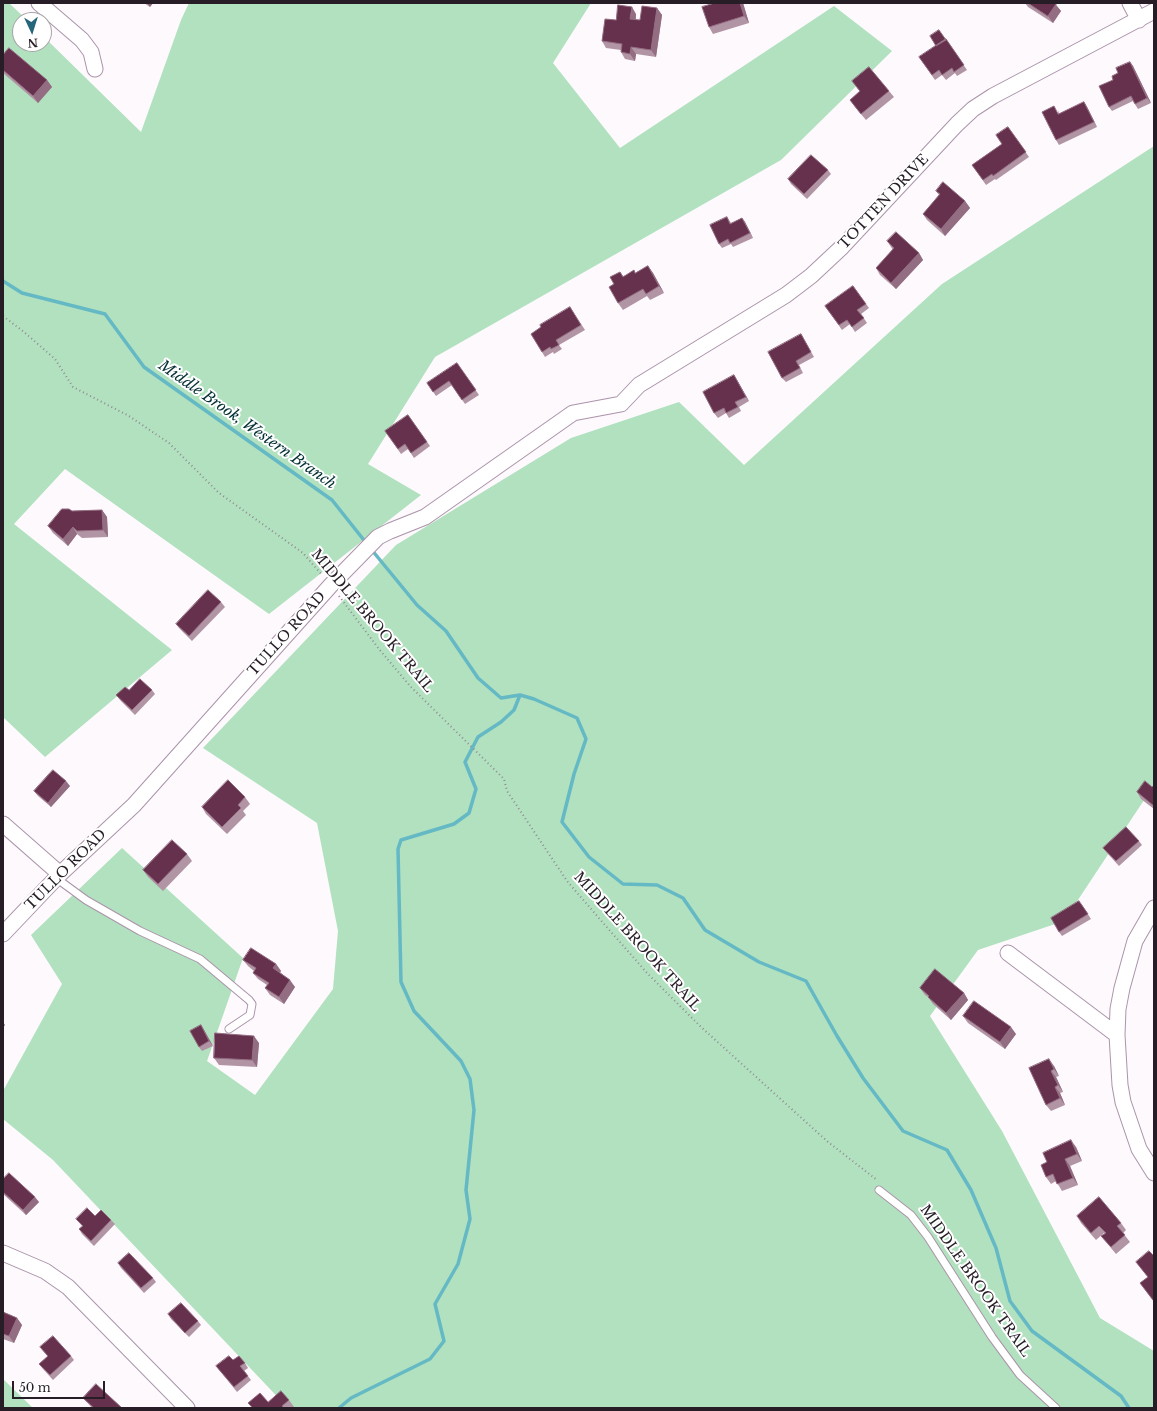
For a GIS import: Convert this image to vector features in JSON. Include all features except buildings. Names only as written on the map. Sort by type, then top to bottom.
[{"type":"street","points":[[39,3],[82,40],[91,52],[95,69]]},
{"type":"street","points":[[1130,3],[1139,20]]},
{"type":"street","name":"TOTTEN DRIVE","points":[[621,404],[639,385],[786,295],[811,276],[842,247],[957,124],[973,109],[993,96],[1154,11]]},
{"type":"street","name":"TULLO ROAD","points":[[3,934],[58,876],[134,805],[331,585],[378,537],[390,530],[425,518],[574,413],[621,404]]},
{"type":"street","points":[[3,824],[58,876]]},
{"type":"street","points":[[1154,908],[1135,941],[1122,988],[1118,1009],[1117,1035],[1120,1085],[1123,1102],[1139,1149],[1154,1173]]},
{"type":"street","points":[[1008,953],[1117,1035]]},
{"type":"street","points":[[3,1253],[45,1271],[68,1286],[187,1408]]},
{"type":"lane","points":[[58,876],[86,900],[133,927],[200,959],[249,1000],[252,1004],[250,1015],[229,1028]]},
{"type":"lane","points":[[879,1190],[911,1215],[928,1237],[992,1337],[1020,1375],[1056,1408]]},
{"type":"path","name":"MIDDLE BROOK TRAIL","points":[[3,316],[55,359],[73,387],[129,416],[169,443],[219,493],[302,553],[331,585],[379,649],[410,686],[504,779],[507,791],[567,880],[647,973],[701,1028],[822,1137],[877,1181]]},
{"type":"green space","points":[[3,3],[9,3],[19,12],[12,12],[12,52],[52,52],[52,45],[141,132],[181,20],[189,3],[591,3],[553,63],[620,148],[834,6],[892,51],[781,160],[435,357],[368,464],[421,495],[269,614],[65,469],[14,524],[172,650],[45,757],[3,717]]},
{"type":"green space","points":[[1154,146],[1154,785],[1064,921],[978,950],[930,1016],[1002,1131],[1100,1318],[1154,1351],[1154,1408],[288,1408],[53,1160],[3,1119],[3,1091],[62,984],[31,935],[122,848],[243,958],[207,1061],[255,1095],[333,989],[338,931],[317,823],[203,748],[396,545],[571,438],[679,402],[744,465],[942,284]]},
{"type":"green space","points":[[3,1379],[33,1408],[3,1408]]},
{"type":"waterway","name":"Middle Brook, Western Branch","points":[[3,281],[22,293],[105,314],[144,367],[332,500],[367,544]]},
{"type":"waterway","name":"Middle Brook, Western Branch","points":[[371,549],[417,605],[446,631],[478,678],[501,698],[520,695],[534,699],[577,718],[586,739],[574,774],[562,822],[589,857],[623,884],[657,885],[683,898],[705,930],[759,962],[806,981],[863,1078],[903,1131],[947,1150],[971,1190],[996,1248],[1010,1301],[1032,1331],[1121,1396],[1129,1408]]},
{"type":"waterway","points":[[339,1408],[351,1398],[430,1359],[444,1341],[435,1304],[458,1264],[470,1219],[466,1190],[474,1110],[470,1079],[461,1061],[414,1011],[401,982],[398,849],[401,840],[454,824],[469,813],[476,789],[465,762],[478,737],[501,722],[514,710],[520,695]]}]
